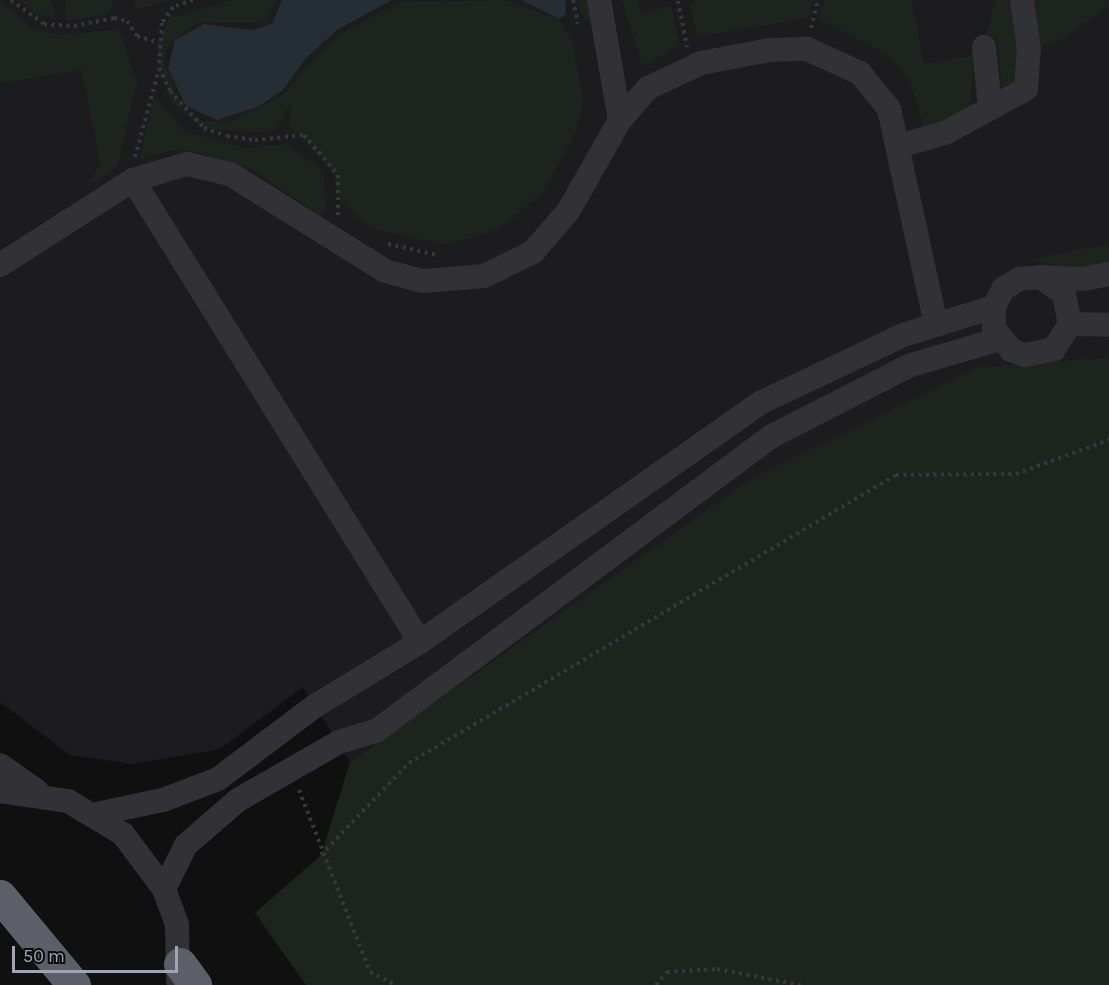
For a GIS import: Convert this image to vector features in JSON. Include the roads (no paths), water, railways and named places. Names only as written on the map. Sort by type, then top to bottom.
[{"type":"highway","points":[[0,896],[74,985]]},
{"type":"street","points":[[599,0],[620,120]]},
{"type":"street","points":[[898,146],[945,133],[990,107],[1016,99],[1026,89],[1029,50],[1022,0]]},
{"type":"street","points":[[984,46],[990,107]]},
{"type":"street","points":[[0,265],[133,180],[187,164],[230,174],[385,271],[423,281],[484,276],[533,252],[569,210],[620,120],[648,88],[681,69],[769,50],[807,50],[860,73],[889,109],[936,325]]},
{"type":"street","points":[[133,180],[420,642]]},
{"type":"street","points":[[1040,278],[1064,294],[1070,324],[1065,338],[1040,355],[1011,350],[1000,339],[994,307],[1003,289],[1019,279],[1109,274]]},
{"type":"street","points":[[96,814],[163,800],[218,779],[315,706],[420,642],[762,402],[936,325],[994,307]]},
{"type":"street","points":[[1070,324],[1109,325]]},
{"type":"street","points":[[164,888],[186,845],[238,800],[339,742],[376,731],[772,436],[911,364],[1000,339]]},
{"type":"street","points":[[0,765],[39,793],[96,814],[147,859],[164,888],[177,925],[184,978]]},
{"type":"street","points":[[0,791],[39,793]]}]
